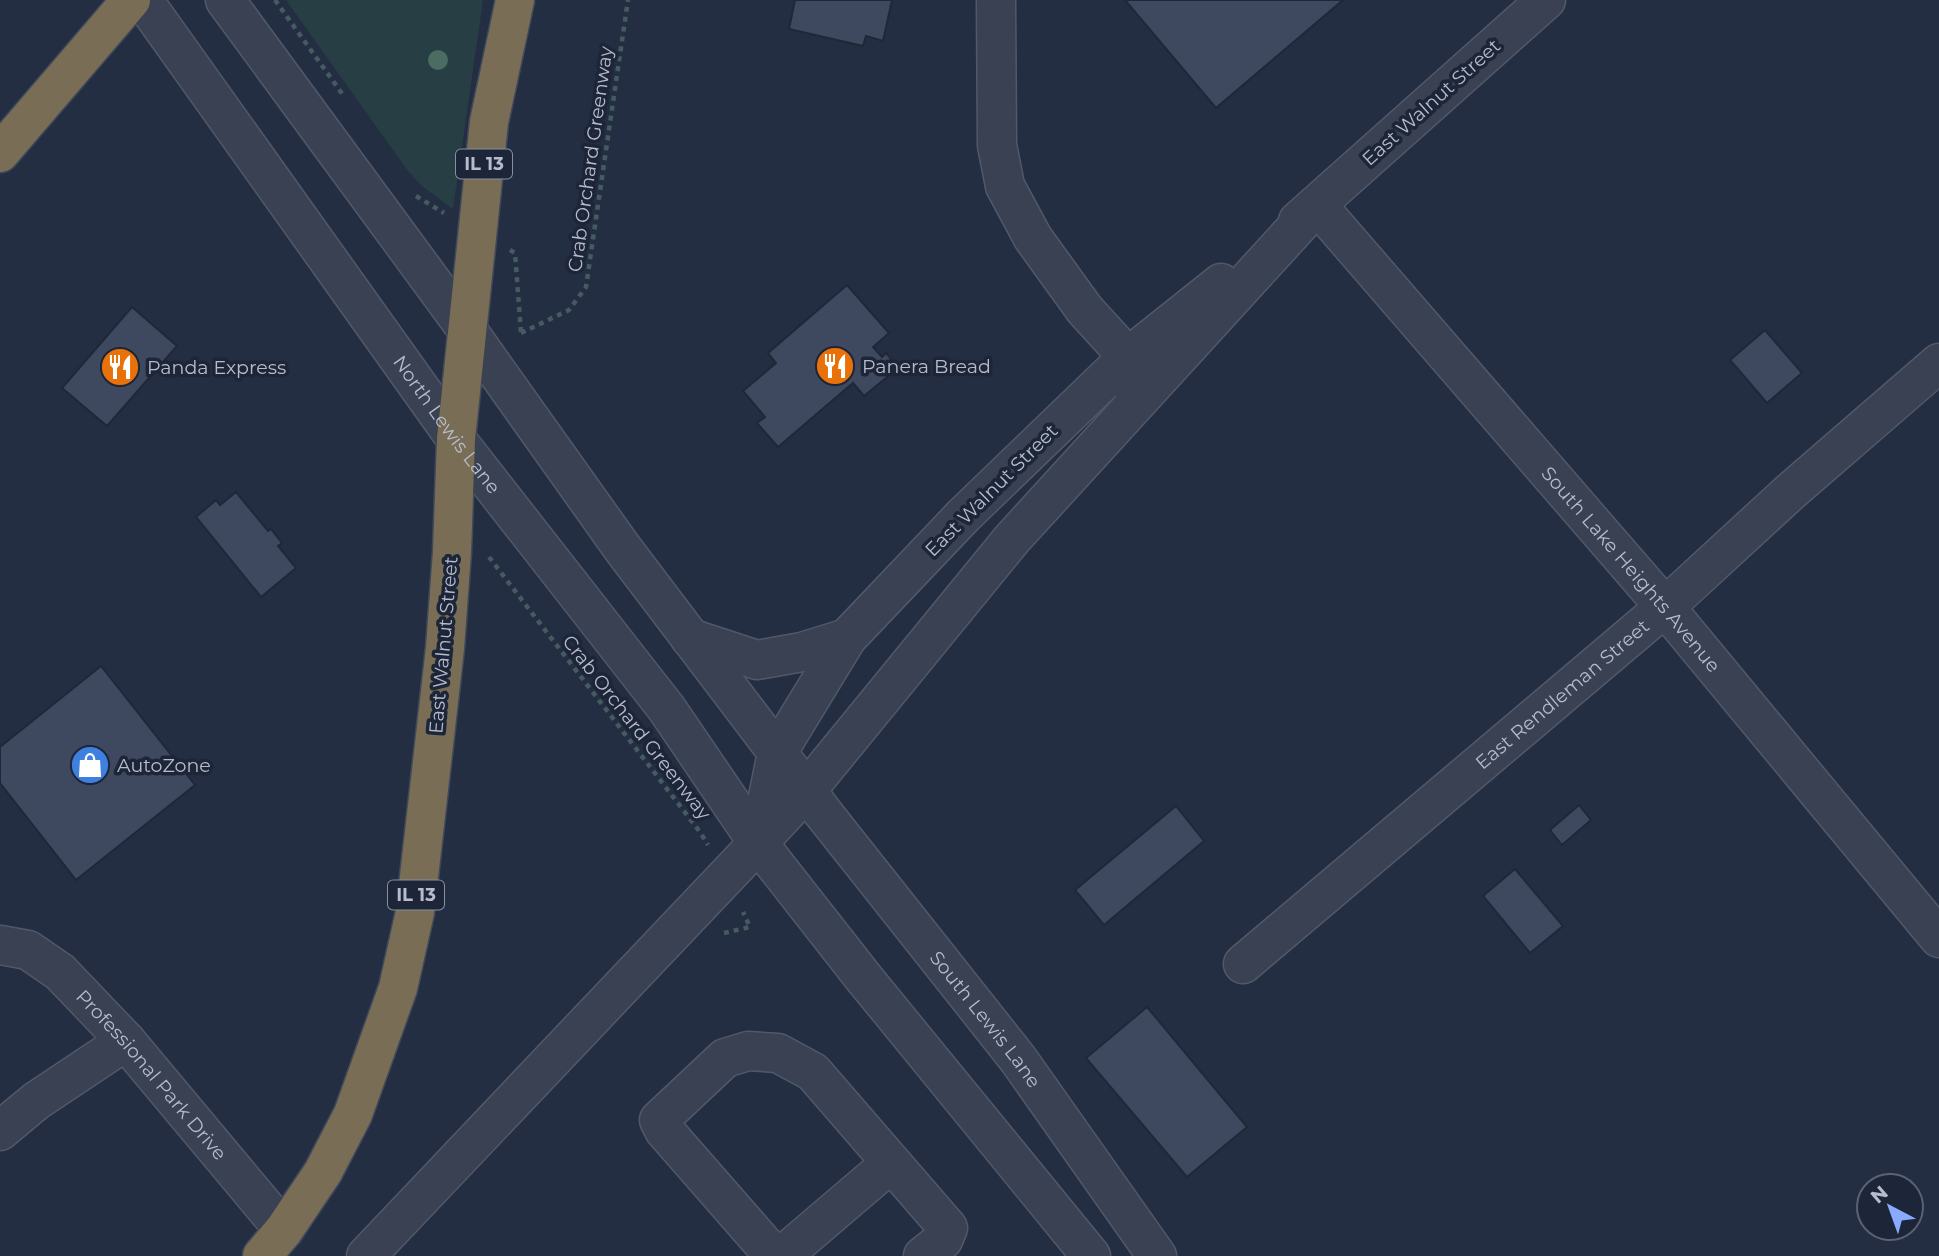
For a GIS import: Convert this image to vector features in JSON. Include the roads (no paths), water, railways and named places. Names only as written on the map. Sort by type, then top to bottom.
[{"type":"highway","points":[[0,153],[131,0]]},
{"type":"highway","name":"East Walnut Street","points":[[273,1243],[323,1172],[352,1114],[398,989],[412,925],[446,638],[456,439],[489,122],[515,0]]},
{"type":"street","name":"North Lewis Lane","points":[[143,0],[456,439],[667,709],[758,844]]},
{"type":"street","points":[[225,0],[468,331],[623,549],[806,791]]},
{"type":"street","points":[[996,0],[997,145],[1005,186],[1033,239],[1077,300],[1128,357],[1125,415]]},
{"type":"street","name":"East Walnut Street","points":[[758,844],[777,753],[847,638],[963,516],[1128,357],[1317,205],[1546,0]]},
{"type":"street","name":"East Walnut Street","points":[[367,1256],[806,791],[1012,539],[1317,205]]},
{"type":"street","name":"South Lake Heights Avenue","points":[[1317,205],[1665,607],[1939,938]]},
{"type":"street","name":"East Rendleman Street","points":[[1243,964],[1665,607],[1790,492],[1939,363]]},
{"type":"street","points":[[690,638],[757,660],[802,652],[847,638]]},
{"type":"street","name":"South Lewis Lane","points":[[806,791],[1017,1059],[1157,1256]]},
{"type":"street","points":[[758,844],[1091,1256]]},
{"type":"street","name":"Professional Park Drive","points":[[0,945],[28,950],[61,972],[126,1041],[273,1243]]},
{"type":"street","points":[[0,1130],[36,1101],[126,1041]]},
{"type":"street","points":[[774,1256],[664,1130],[659,1120],[724,1058],[748,1051],[778,1053],[813,1072],[948,1228],[943,1240],[923,1256]]},
{"type":"street","points":[[782,1256],[891,1163]]},
{"type":"place","name":"Panera Bread","points":[[835,366]]},
{"type":"place","name":"Panda Express","points":[[120,367]]},
{"type":"place","name":"AutoZone","points":[[90,765]]}]
